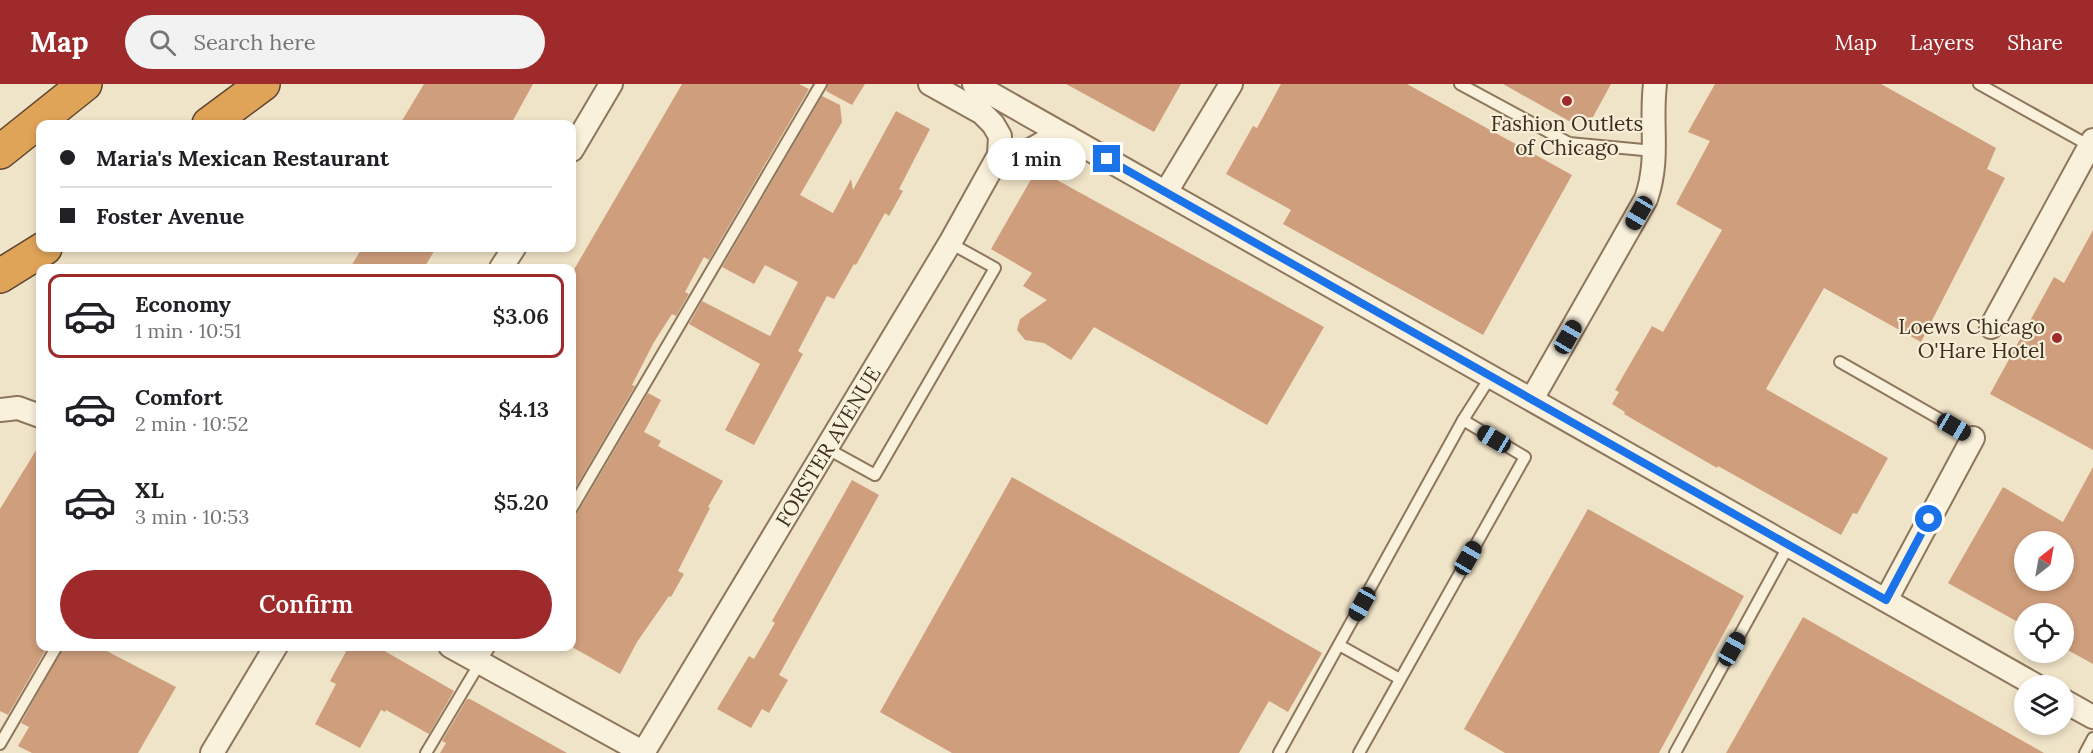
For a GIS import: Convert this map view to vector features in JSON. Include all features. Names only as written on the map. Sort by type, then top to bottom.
[{"type":"highway","points":[[40,120],[85,84]]},
{"type":"highway","points":[[215,120],[263,84]]},
{"type":"highway","points":[[0,152],[36,123]]},
{"type":"highway","points":[[0,276],[39,252]]},
{"type":"street","points":[[576,143],[611,84]]},
{"type":"street","name":"FORSTER AVENUE","points":[[643,753],[950,243],[999,155],[1000,136],[993,124],[982,113],[930,84]]},
{"type":"street","points":[[974,84],[2018,675]]},
{"type":"street","points":[[1166,192],[1231,84]]},
{"type":"street","points":[[1532,399],[1646,199],[1653,179],[1655,84]]},
{"type":"street","points":[[1030,150],[1046,141],[1068,137]]},
{"type":"street","points":[[1991,327],[2091,143]]},
{"type":"street","points":[[2,410],[18,408],[36,415]]},
{"type":"street","points":[[1886,600],[1973,438]]},
{"type":"street","points":[[212,753],[273,651]]},
{"type":"street","points":[[469,651],[485,655],[643,753]]},
{"type":"street","points":[[2074,706],[2093,717]]},
{"type":"lane","points":[[576,501],[821,84]]},
{"type":"lane","points":[[1460,84],[1569,143],[1655,151]]},
{"type":"lane","points":[[1979,84],[2091,143]]},
{"type":"lane","points":[[826,448],[875,475],[995,268],[950,243]]},
{"type":"lane","points":[[1840,363],[1973,438]]},
{"type":"lane","points":[[1279,753],[1463,420],[1491,376]]},
{"type":"lane","points":[[1359,753],[1525,457],[1463,420]]},
{"type":"lane","points":[[1675,753],[1789,545]]},
{"type":"lane","points":[[1339,645],[1400,679]]},
{"type":"lane","points":[[0,744],[54,651]]},
{"type":"lane","points":[[426,753],[485,655]]},
{"type":"lane","points":[[2085,753],[2093,738]]},
{"type":"building","points":[[424,84],[533,84],[513,120],[402,120]]},
{"type":"building","points":[[682,84],[799,84],[809,89],[709,260],[704,257],[685,292],[689,294],[676,316],[672,314],[654,342],[632,385],[635,386],[576,487],[576,266]]},
{"type":"building","points":[[828,84],[865,84],[852,105],[826,91]]},
{"type":"building","points":[[1066,84],[1181,84],[1154,132]]},
{"type":"building","points":[[1281,84],[1407,84],[1572,175],[1483,335],[1283,224],[1291,210],[1226,174],[1253,126],[1257,128]]},
{"type":"building","name":"Fashion Outlets of Chicago","points":[[1503,84],[1611,84],[1593,117],[1569,121]]},
{"type":"building","points":[[1715,84],[1881,84],[1996,148],[1987,169],[2005,178],[1921,342],[1824,288],[1766,389],[1888,458],[1857,514],[1853,513],[1841,535],[1718,466],[1717,468],[1624,414],[1625,412],[1612,404],[1619,392],[1615,390],[1652,326],[1663,332],[1722,230],[1676,204],[1710,141],[1688,132]]},
{"type":"building","points":[[822,96],[840,105],[842,122],[800,195],[833,213],[851,179],[853,190],[896,111],[930,129],[899,189],[903,191],[889,216],[885,213],[834,299],[827,296],[798,351],[803,354],[754,445],[725,430],[760,364],[689,324],[702,301],[770,336],[798,282],[765,265],[754,284],[722,267]]},
{"type":"building","points":[[1037,169],[1324,327],[1267,425],[1094,327],[1071,360],[1044,343],[1025,340],[1017,330],[1020,319],[1047,300],[1023,286],[1032,273],[991,249]]},
{"type":"building","name":"Loews Chicago O'Hare Hotel","points":[[2093,230],[2093,450],[1990,394],[2054,277],[2064,283]]},
{"type":"building","points":[[360,252],[434,252],[426,264],[352,264]]},
{"type":"building","points":[[648,393],[661,400],[644,432],[661,441],[658,446],[723,481],[678,571],[684,574],[671,597],[669,596],[637,642],[620,674],[576,649],[576,513]]},
{"type":"building","points":[[36,450],[36,651],[45,651],[8,715],[0,711],[0,509]]},
{"type":"building","points":[[2093,467],[2093,664],[2074,654],[2074,603],[2014,603],[2014,620],[1948,583],[2003,487],[2063,522]]},
{"type":"building","points":[[1012,477],[1322,653],[1288,712],[1269,701],[1239,753],[952,753],[880,712]]},
{"type":"building","points":[[852,480],[879,495],[779,675],[788,680],[769,713],[762,709],[751,728],[717,709],[749,656],[754,659],[775,623],[772,621]]},
{"type":"building","points":[[1588,509],[1744,596],[1659,753],[1505,753],[1464,729]]},
{"type":"building","points":[[1803,617],[2044,753],[1726,753]]},
{"type":"building","points":[[61,651],[107,651],[176,687],[138,753],[32,753],[18,746],[29,727],[21,723]]},
{"type":"building","points":[[346,651],[385,651],[454,691],[429,734],[386,710],[385,712],[381,710],[360,748],[315,724],[336,684],[330,681]]},
{"type":"building","points":[[467,699],[567,753],[440,753],[446,743],[442,741]]},
{"type":"place","name":"Fashion Outlets of Chicago","points":[[1567,101]]},
{"type":"place","name":"Loews Chicago O'Hare Hotel","points":[[2057,338]]},
{"type":"route","points":[[1107,159],[1886,600],[1929,519]]}]
